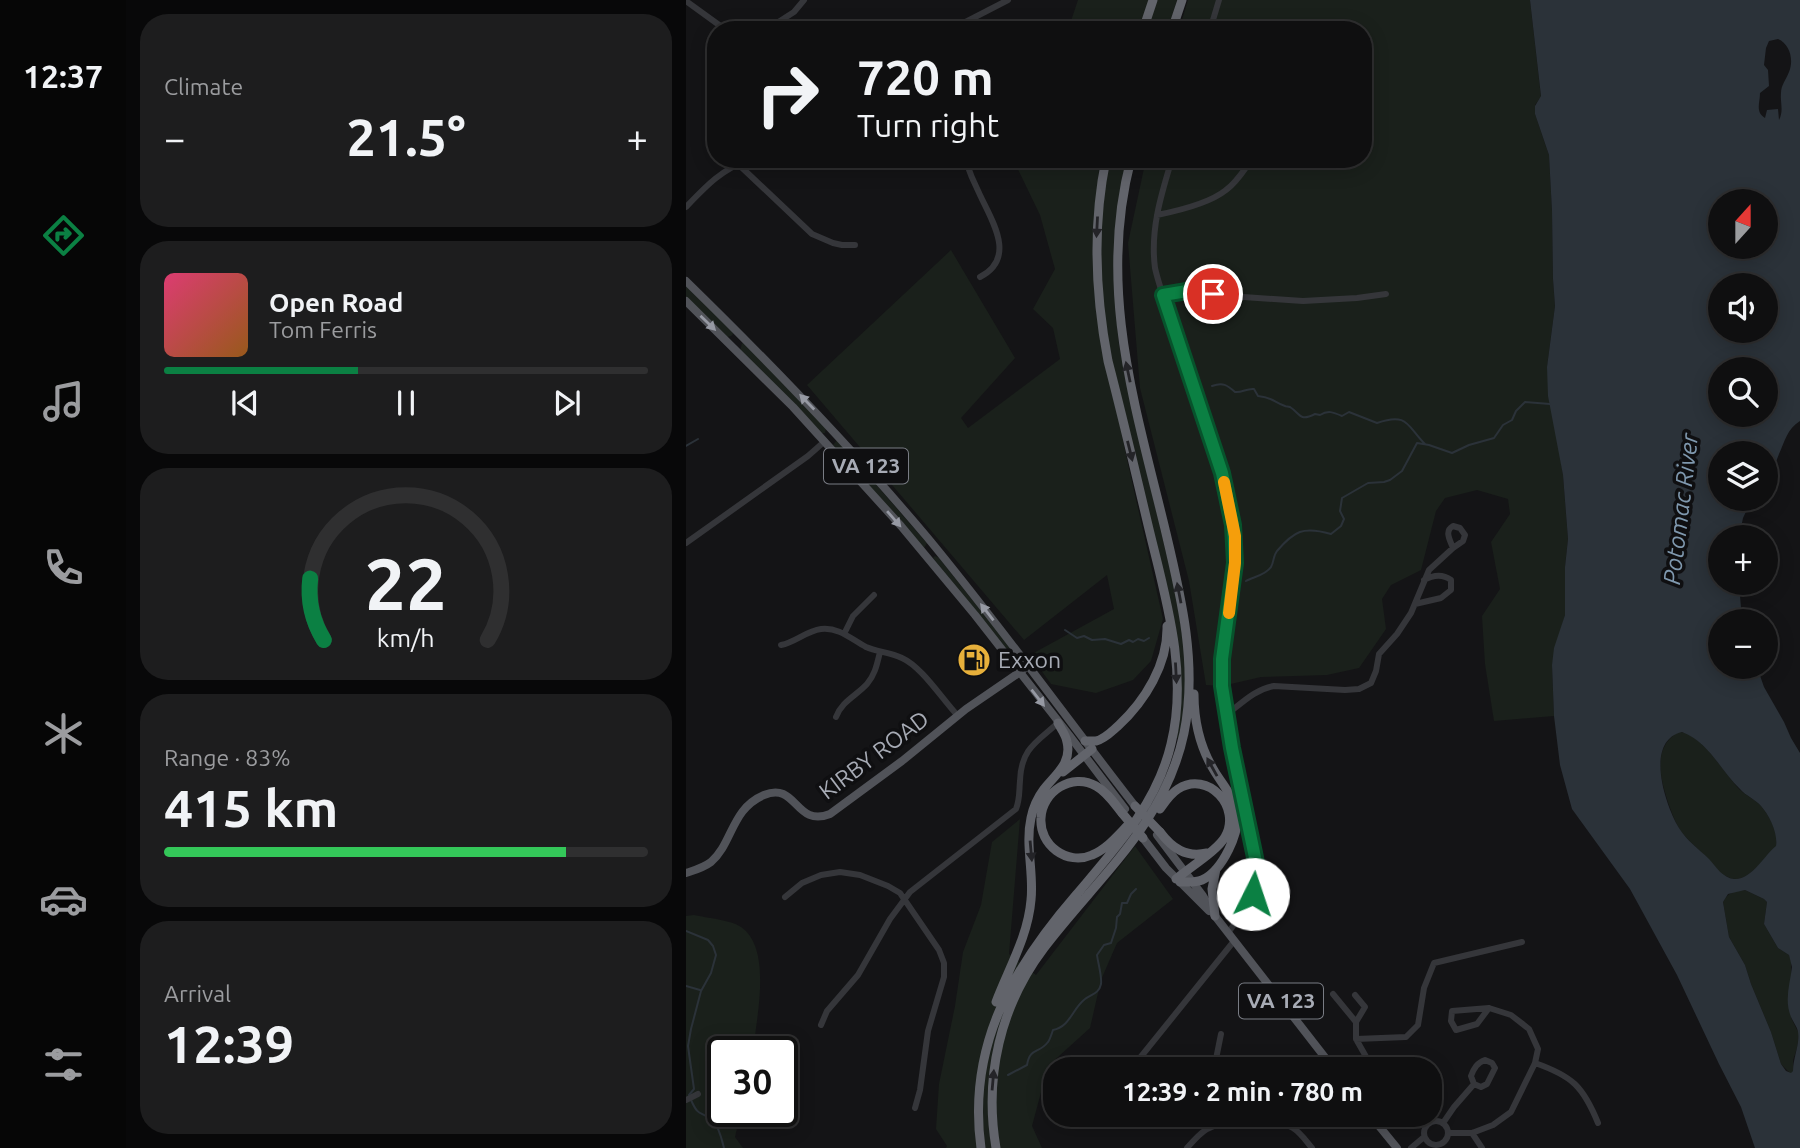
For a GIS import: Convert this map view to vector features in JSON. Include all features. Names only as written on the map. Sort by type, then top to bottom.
[{"type":"highway","points":[[1146,21],[1153,0]]},
{"type":"highway","points":[[1175,21],[1182,0]]},
{"type":"highway","points":[[1104,168],[1098,207],[1096,252],[1102,330],[1165,596],[1175,654],[1176,717],[1167,758],[1156,788],[1137,805],[1103,849],[1083,858],[1067,856],[1055,850],[1046,840],[1041,824],[1042,811],[1051,794],[1063,785],[1077,781],[1098,787],[1123,811],[1143,838]]},
{"type":"highway","points":[[1129,168],[1121,211],[1118,253],[1118,294],[1123,346],[1178,588],[1194,688],[1195,720],[1211,765],[1232,797],[1238,826],[1216,868],[1204,879],[1193,882],[1178,881]]},
{"type":"highway","points":[[1085,741],[1097,741],[1105,737],[1128,717],[1150,687],[1167,631],[1165,596]]},
{"type":"highway","points":[[1126,851],[1154,811],[1175,764],[1187,712],[1188,661]]},
{"type":"highway","points":[[981,1148],[978,1111],[984,1046],[992,1014],[1022,940],[1029,915],[1033,880],[1030,836],[1032,815],[1039,797],[1063,768],[1068,755],[1067,740],[1058,723]]},
{"type":"highway","points":[[1053,779],[1088,752]]},
{"type":"highway","points":[[996,1148],[992,1107],[993,1075],[1001,1033],[1010,1006],[1025,977],[1042,950],[1174,792],[1184,786],[1196,784],[1208,787],[1219,793],[1225,801],[1230,815],[1227,835],[1178,881]]},
{"type":"highway","points":[[1137,805],[1170,844],[1181,851],[1196,855],[1209,853]]},
{"type":"highway","points":[[981,1067],[999,1009],[1021,967],[1060,913],[1119,845],[1137,805]]},
{"type":"highway","points":[[1214,916],[1212,889],[1216,868]]},
{"type":"main road","name":"VA 123","points":[[686,281],[835,432],[936,548],[1085,741],[1088,752],[1123,811]]},
{"type":"main road","name":"VA 123","points":[[686,302],[825,441],[926,556],[1058,723],[1137,805]]},
{"type":"main road","points":[[730,344],[741,335]]},
{"type":"main road","points":[[825,441],[835,432]]},
{"type":"main road","points":[[926,556],[936,548]]},
{"type":"main road","name":"KIRBY ROAD","points":[[686,873],[702,868],[718,855],[742,812],[761,797],[771,793],[782,794],[809,816],[830,814],[1028,666]]},
{"type":"main road","name":"VA 123","points":[[1159,834],[1214,916]]},
{"type":"main road","name":"VA 123","points":[[1143,838],[1178,881],[1214,916],[1326,1057]]},
{"type":"main road","points":[[1380,1127],[1397,1148]]},
{"type":"street","points":[[780,21],[794,12],[804,0]]},
{"type":"street","points":[[967,21],[1008,0]]},
{"type":"street","points":[[1213,21],[1219,0]]},
{"type":"street","points":[[686,1],[714,21]]},
{"type":"street","points":[[686,207],[718,175],[731,168]]},
{"type":"street","points":[[742,168],[812,234],[832,243],[855,245]]},
{"type":"street","points":[[969,168],[999,234],[997,259],[990,271],[980,277]]},
{"type":"street","points":[[1140,1057],[1231,937],[1253,894],[1257,867],[1222,686],[1235,563],[1233,525],[1222,473],[1163,295],[1153,253],[1157,215],[1170,168]]},
{"type":"street","points":[[1157,215],[1219,195],[1245,168]]},
{"type":"street","points":[[1163,295],[1187,291],[1311,301],[1357,299],[1386,294]]},
{"type":"street","points":[[686,543],[825,441]]},
{"type":"street","points":[[1226,715],[1267,687],[1345,690],[1367,686],[1374,679],[1382,649],[1397,634],[1433,565],[1453,548]]},
{"type":"street","points":[[1415,604],[1441,598],[1451,590],[1451,580],[1444,576],[1424,580]]},
{"type":"street","points":[[844,634],[853,616],[874,595]]},
{"type":"street","points":[[781,645],[820,629],[844,634],[880,652],[901,657],[915,667],[958,716]]},
{"type":"street","points":[[836,717],[842,705],[869,682],[880,652]]},
{"type":"street","points":[[821,1024],[827,1011],[858,975],[904,900],[920,884],[1016,809],[1020,799],[1023,759],[1031,746],[1066,716]]},
{"type":"street","points":[[785,897],[802,883],[821,874],[840,872],[873,879],[900,893],[939,950],[945,970],[926,1044],[915,1108]]},
{"type":"street","points":[[1356,1039],[1406,1037],[1418,1025],[1424,988],[1434,963],[1522,942]]},
{"type":"street","points":[[1333,994],[1356,1022]]},
{"type":"street","points":[[1355,995],[1364,1007],[1356,1022],[1356,1039],[1366,1057]]},
{"type":"street","points":[[1449,1133],[1472,1133],[1493,1125],[1511,1112],[1535,1063],[1538,1049],[1529,1029],[1511,1015],[1489,1007],[1452,1011],[1451,1021],[1457,1030],[1477,1024],[1489,1007]]},
{"type":"street","points":[[1216,1057],[1221,1034]]},
{"type":"street","points":[[1535,1063],[1576,1084],[1582,1090],[1598,1122]]},
{"type":"street","points":[[1426,1127],[1424,1137],[1427,1146],[1443,1144],[1449,1133],[1443,1123],[1474,1084]]},
{"type":"street","points":[[686,1100],[698,1094]]},
{"type":"street","points":[[1187,1148],[1201,1133],[1212,1127]]},
{"type":"street","points":[[1291,1127],[1300,1133],[1312,1148]]},
{"type":"street","points":[[1472,1133],[1482,1148]]},
{"type":"street","points":[[1411,1148],[1424,1137]]},
{"type":"shaded area","points":[[1078,0],[1149,0],[1142,21],[1071,21]]},
{"type":"shaded area","points":[[1156,0],[1177,0],[1171,21],[1149,21]]},
{"type":"shaded area","points":[[1188,0],[1530,0],[1541,97],[1535,105],[1535,114],[1549,155],[1552,211],[1555,306],[1547,367],[1563,475],[1568,539],[1565,615],[1552,665],[1554,716],[1494,721],[1485,664],[1482,616],[1500,589],[1491,542],[1510,514],[1508,499],[1477,490],[1445,498],[1436,511],[1421,570],[1391,585],[1382,599],[1386,629],[1359,668],[1327,675],[1261,677],[1222,686],[1206,685],[1189,581],[1140,388],[1128,243],[1144,168],[1372,168],[1372,21],[1182,21]]},
{"type":"shaded area","points":[[1017,168],[1099,168],[1093,241],[1096,312],[1163,619],[1151,661],[1133,680],[1096,693],[1051,684],[1030,655],[1114,609],[1107,575],[1024,640],[807,385],[951,250],[1015,358],[961,418],[968,428],[1060,359],[1053,328],[1033,309],[1055,269],[1040,215]]},
{"type":"shaded area","points":[[1107,168],[1127,168],[1115,304],[1119,345],[1178,604],[1185,657],[1185,704],[1179,738],[1176,738],[1178,653],[1105,333],[1099,246]]},
{"type":"shaded area","points":[[686,286],[732,330],[731,336],[727,337],[686,298]]},
{"type":"shaded area","points":[[742,343],[826,428],[825,433],[740,351]]},
{"type":"shaded area","points":[[837,440],[927,543],[924,548],[833,445]]},
{"type":"shaded area","points":[[935,556],[1014,652],[1016,662],[933,558]]},
{"type":"shaded area","points":[[1678,732],[1687,734],[1704,746],[1740,790],[1762,807],[1773,826],[1776,847],[1753,871],[1741,878],[1730,878],[1719,871],[1683,834],[1675,821],[1663,785],[1660,765],[1664,747]]},
{"type":"shaded area","points":[[1020,819],[1009,954],[1036,975],[1135,846],[1173,899],[1117,943],[1101,980],[1090,1028],[1058,1057],[1043,1057],[1043,1085],[1032,1126],[1042,1148],[946,1148],[936,1129],[939,1084],[963,952],[981,905],[992,842]]},
{"type":"shaded area","points":[[1745,890],[1767,902],[1764,924],[1778,948],[1789,955],[1791,961],[1791,1018],[1799,1034],[1791,1074],[1781,1064],[1745,965],[1729,937],[1723,902],[1732,893]]},
{"type":"shaded area","points":[[694,915],[737,925],[751,937],[757,951],[760,985],[755,1036],[707,1036],[707,1127],[737,1127],[735,1137],[743,1148],[686,1148],[686,916]]},
{"type":"water","name":"Potomac River","points":[[1530,0],[1800,0],[1800,421],[1789,432],[1778,457],[1778,441],[1708,441],[1708,511],[1746,511],[1742,525],[1708,525],[1708,595],[1740,595],[1741,609],[1708,609],[1708,679],[1761,679],[1800,753],[1800,1148],[1755,1148],[1741,1107],[1677,975],[1630,889],[1572,809],[1560,765],[1552,665],[1554,648],[1565,615],[1568,539],[1563,475],[1548,396],[1547,367],[1555,306],[1549,155],[1535,114],[1535,106],[1541,96]],"holes":[[[1778,39],[1788,48],[1791,58],[1788,75],[1781,90],[1782,110],[1779,120],[1778,109],[1767,110],[1765,118],[1759,110],[1760,93],[1769,86],[1768,70],[1764,65],[1766,48],[1769,41]],[[1682,732],[1699,742],[1733,782],[1759,804],[1767,815],[1775,831],[1776,846],[1747,875],[1734,879],[1723,874],[1679,828],[1668,805],[1661,775],[1661,760],[1670,738]],[[1745,890],[1764,899],[1767,902],[1764,924],[1778,948],[1789,955],[1792,967],[1788,1004],[1798,1037],[1791,1073],[1781,1064],[1745,965],[1729,937],[1723,902],[1728,894]]]},
{"type":"waterway","points":[[1212,386],[1225,385],[1235,392],[1254,389],[1258,396],[1290,407],[1303,417],[1328,412],[1342,416],[1349,412],[1377,423],[1401,420],[1425,444]]},
{"type":"waterway","points":[[1246,581],[1269,570],[1277,551],[1294,535],[1313,530],[1331,534],[1341,526],[1344,519],[1340,511],[1342,498],[1368,483],[1390,480],[1402,471],[1417,443],[1452,453],[1494,438],[1525,402],[1550,404]]},
{"type":"waterway","points":[[686,446],[698,439]]},
{"type":"waterway","points":[[1065,630],[1077,638],[1084,636],[1092,640],[1105,639],[1121,644],[1129,640],[1144,641],[1149,638]]},
{"type":"waterway","points":[[1008,1075],[1027,1065],[1030,1056],[1048,1042],[1053,1030],[1067,1022],[1081,1003],[1098,990],[1101,981],[1097,955],[1104,945],[1111,943],[1122,903],[1127,903],[1136,889]]},
{"type":"waterway","points":[[686,931],[708,940],[716,955],[711,973],[701,991],[691,1029],[688,1046],[694,1089],[689,1095]]},
{"type":"waterway","points":[[686,986],[700,990]]},
{"type":"waterway","points":[[691,1100],[698,1112],[714,1123],[724,1148]]},
{"type":"slow traffic","points":[[1224,482],[1235,536],[1229,613]]},
{"type":"place","name":"Exxon","points":[[974,660]]},
{"type":"route","points":[[1213,294],[1179,291],[1163,295],[1222,473],[1235,536],[1234,576],[1222,659],[1222,686],[1257,867],[1253,894]]}]
